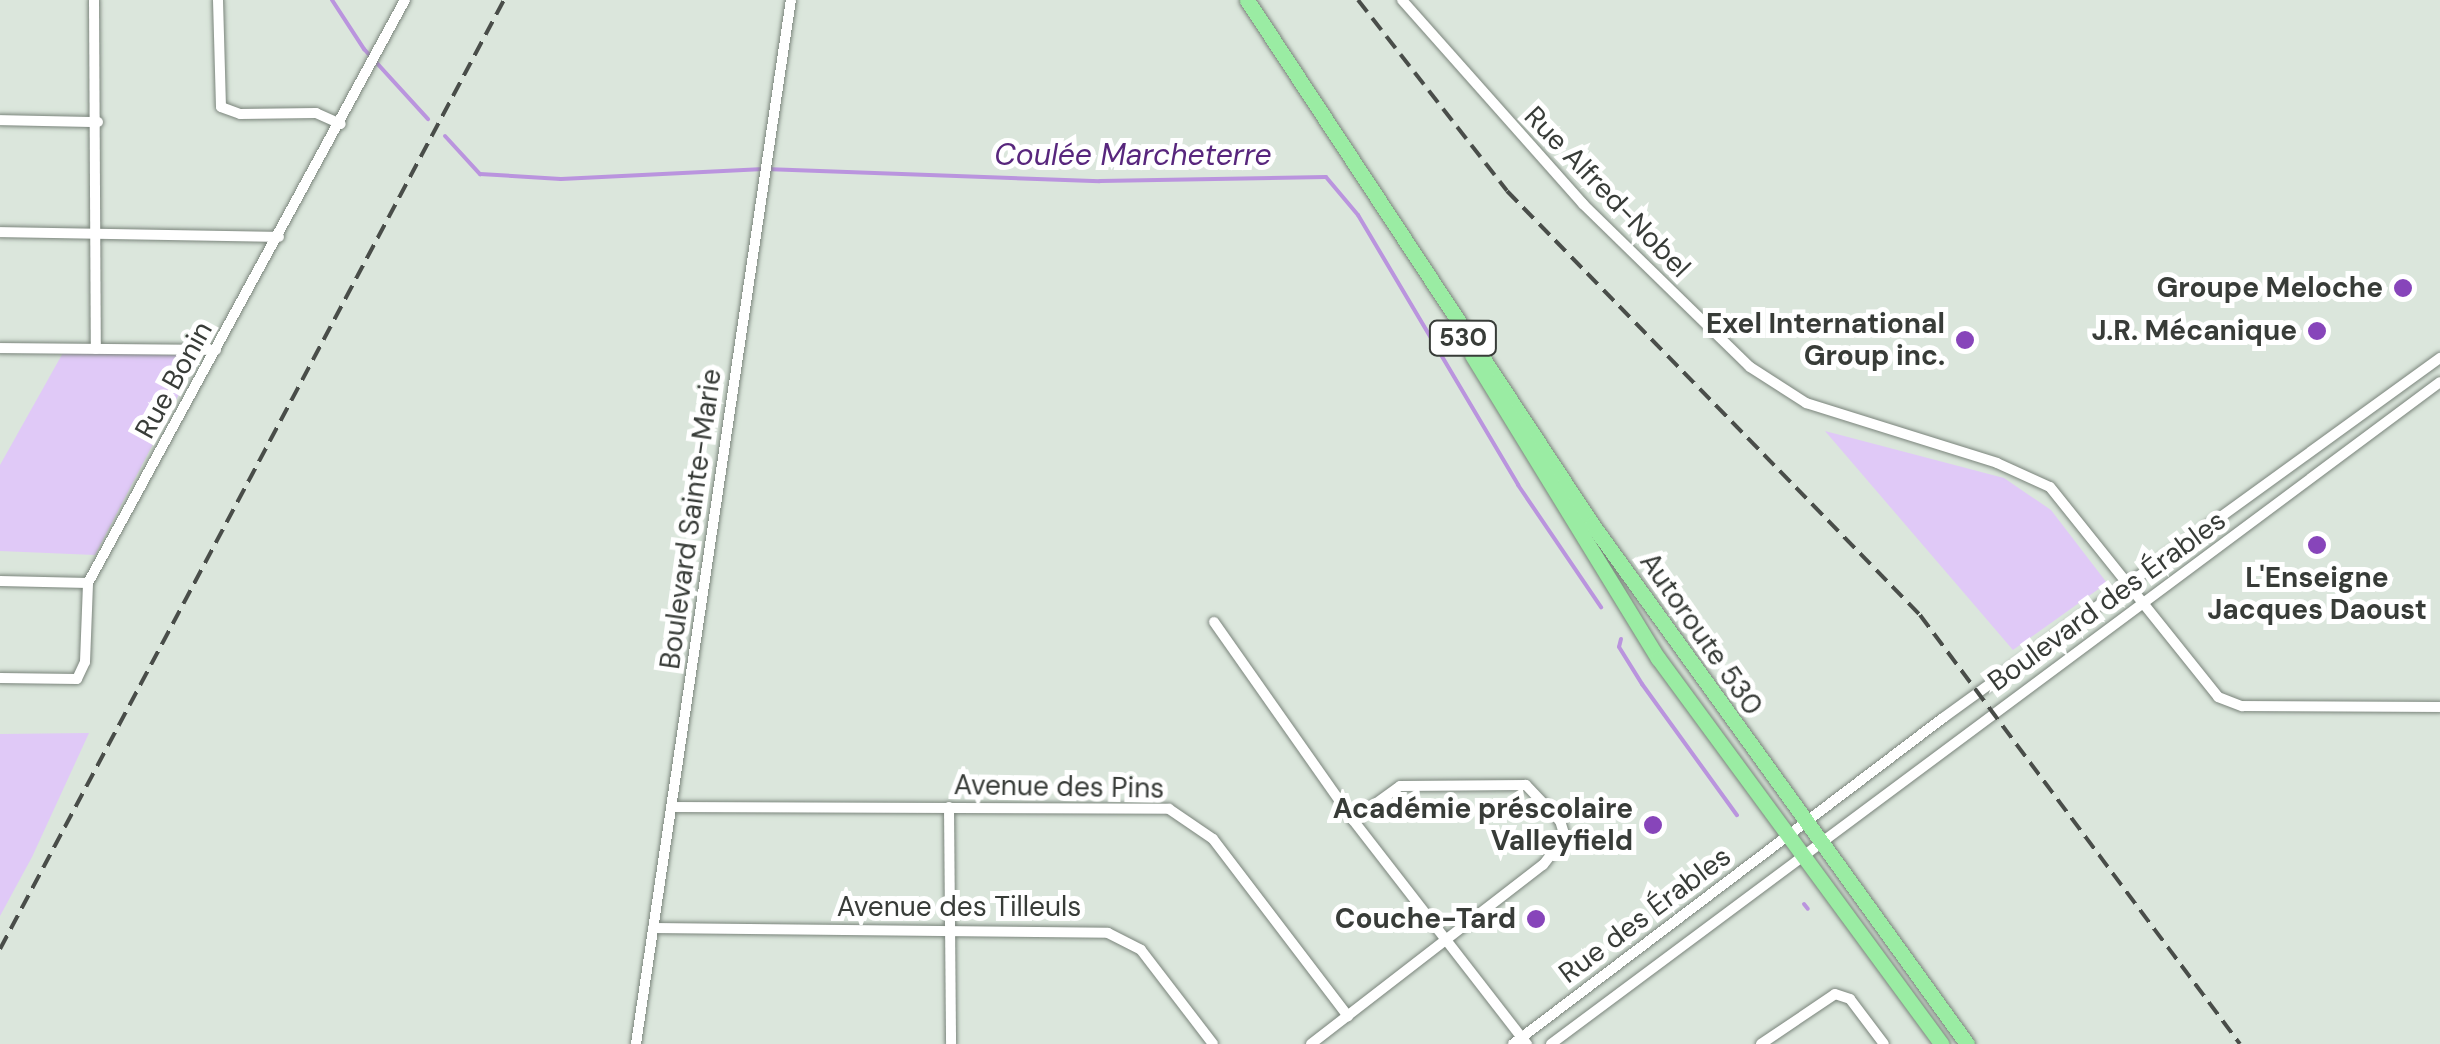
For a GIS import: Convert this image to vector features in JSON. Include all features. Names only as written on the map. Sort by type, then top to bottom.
[{"type":"highway","name":"Autoroute 530","points":[[1248,0],[1585,513],[1804,823],[1967,1044]]},
{"type":"highway","name":"Autoroute 530","points":[[1410,242],[1581,541],[1800,856],[1942,1044]]},
{"type":"street","points":[[94,0],[98,122],[96,349]]},
{"type":"street","points":[[218,0],[221,107],[240,114],[316,113],[344,119]]},
{"type":"street","name":"Rue Bonin","points":[[0,678],[78,679],[85,662],[88,583],[344,119],[405,0]]},
{"type":"street","name":"Boulevard Sainte-Marie","points":[[636,1044],[791,0]]},
{"type":"street","name":"Rue Alfred-Nobel","points":[[1402,0],[1583,204],[1750,367],[1806,403],[1845,419],[2032,476],[2068,503],[2210,690],[2228,702],[2440,707]]},
{"type":"street","points":[[0,120],[98,122]]},
{"type":"street","points":[[0,232],[278,237]]},
{"type":"street","points":[[0,348],[216,350]]},
{"type":"street","name":"Boulevard des Érables","points":[[1804,823],[2440,358]]},
{"type":"street","name":"Boulevard des Érables","points":[[1800,856],[2440,382]]},
{"type":"street","points":[[0,581],[88,583]]},
{"type":"street","points":[[1214,622],[1354,820],[1521,1042]]},
{"type":"street","points":[[1311,1044],[1448,941],[1551,856],[1565,836],[1560,822],[1526,785],[1400,786],[1354,820]]},
{"type":"street","name":"Avenue des Pins","points":[[672,807],[1139,806],[1181,814],[1214,840],[1348,1016]]},
{"type":"street","points":[[949,808],[951,1044]]},
{"type":"street","name":"Rue des Érables","points":[[1521,1042],[1804,823]]},
{"type":"street","name":"Rue des Érables","points":[[1551,1044],[1800,856]]},
{"type":"street","name":"Avenue des Tilleuls","points":[[653,928],[950,930],[1120,937],[1141,950],[1213,1044]]},
{"type":"street","points":[[1761,1044],[1836,994],[1850,999],[1884,1044]]},
{"type":"shaded area","points":[[64,351],[199,356],[95,555],[0,551],[0,465]]},
{"type":"shaded area","points":[[1825,431],[2004,478],[2051,510],[2107,583],[2013,650]]},
{"type":"shaded area","points":[[89,733],[32,857],[0,916],[0,734]]},
{"type":"waterway","name":"Coulée Marcheterre","points":[[332,0],[364,49],[428,119]]},
{"type":"waterway","name":"Coulée Marcheterre","points":[[445,136],[480,174],[561,179],[765,169],[1100,181],[1326,177],[1358,215],[1518,485],[1601,607]]},
{"type":"waterway","name":"Coulée Marcheterre","points":[[1621,639],[1619,647],[1642,684],[1737,815]]},
{"type":"waterway","name":"Coulée Marcheterre","points":[[1804,904],[1808,909]]},
{"type":"railway","points":[[0,949],[504,0]]},
{"type":"railway","points":[[1358,0],[1507,191],[1920,615],[2240,1044]]},
{"type":"place","name":"Groupe Meloche","points":[[2403,288]]},
{"type":"place","name":"J.R. Mécanique","points":[[2317,331]]},
{"type":"place","name":"Exel International Group inc.","points":[[1965,340]]},
{"type":"place","name":"L'Enseigne Jacques Daoust","points":[[2317,545]]},
{"type":"place","name":"Académie préscolaire Valleyfield","points":[[1653,825]]},
{"type":"place","name":"Couche-Tard","points":[[1536,919]]}]
